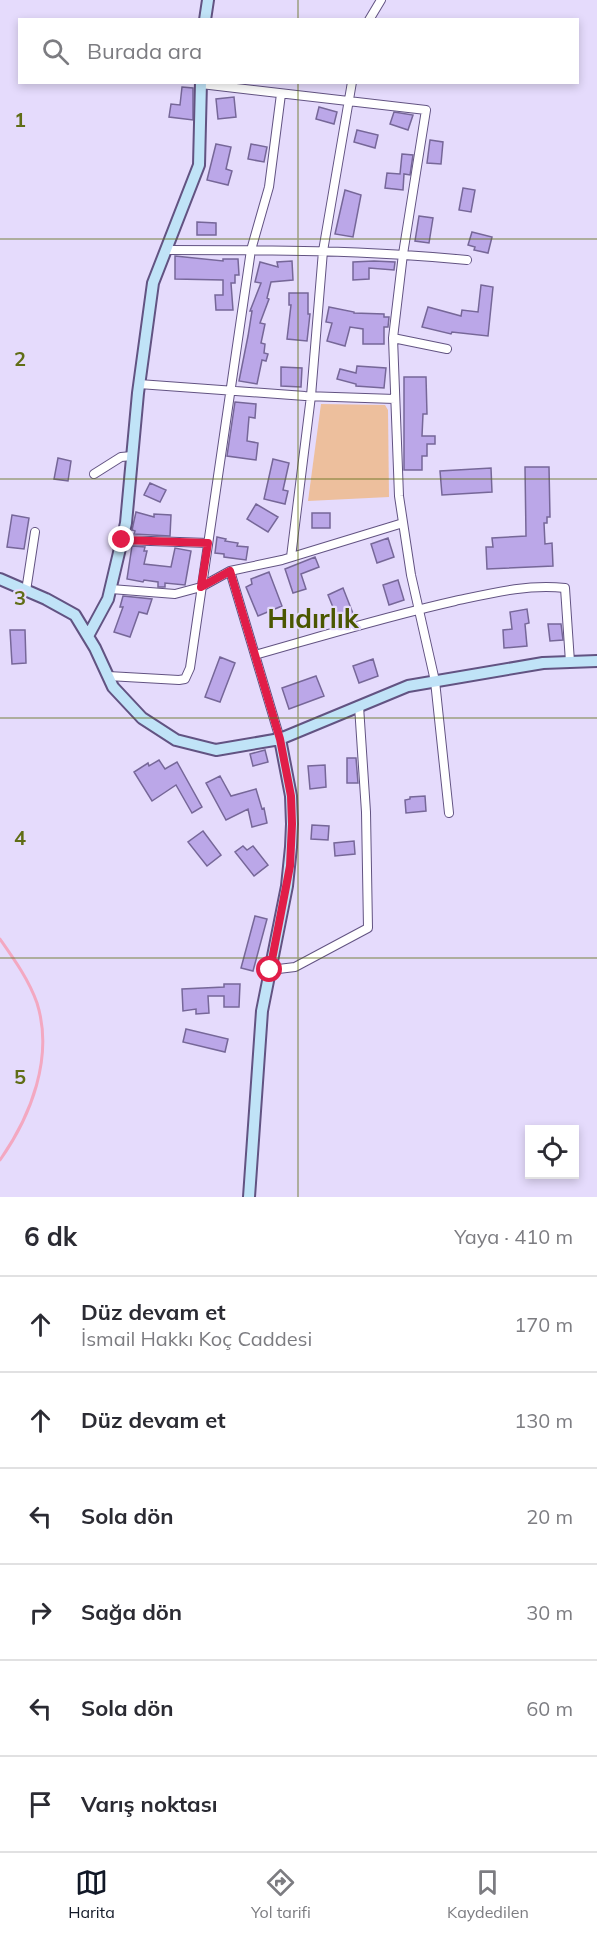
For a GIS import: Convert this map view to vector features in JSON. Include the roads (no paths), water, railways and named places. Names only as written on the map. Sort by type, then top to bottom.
[{"type":"street","points":[[205,18],[208,0]]},
{"type":"street","points":[[370,18],[381,0]]},
{"type":"street","points":[[88,636],[108,599],[126,523],[139,384],[153,283],[199,165],[201,84]]},
{"type":"street","points":[[208,84],[426,110],[403,254],[393,338],[399,496],[419,609],[435,681],[449,813]]},
{"type":"street","points":[[291,557],[311,396],[323,250],[352,84]]},
{"type":"street","points":[[108,676],[186,679],[190,668],[251,250],[269,187],[281,94]]},
{"type":"street","points":[[166,250],[323,250],[467,260]]},
{"type":"street","points":[[393,338],[447,349]]},
{"type":"street","points":[[139,384],[311,396],[395,399]]},
{"type":"street","points":[[94,474],[121,457],[132,456]]},
{"type":"street","points":[[111,589],[176,594],[201,587],[230,571],[291,557],[403,523]]},
{"type":"street","points":[[26,591],[35,532]]},
{"type":"street","points":[[122,540],[208,543]]},
{"type":"street","points":[[230,571],[280,739],[288,772],[292,824],[287,886],[262,1011],[249,1197]]},
{"type":"street","points":[[0,579],[75,615],[113,687],[142,718],[176,740],[216,750],[280,739],[408,686],[543,663],[597,661]]},
{"type":"street","points":[[255,655],[419,609],[521,587],[565,588],[570,662]]},
{"type":"street","points":[[270,970],[295,967],[368,928],[366,812],[359,706]]},
{"type":"waterway","points":[[0,939],[34,994],[42,1023],[43,1044],[41,1065],[30,1105],[0,1160]]},
{"type":"district","name":"Hıdırlık","points":[[313,619]]}]
